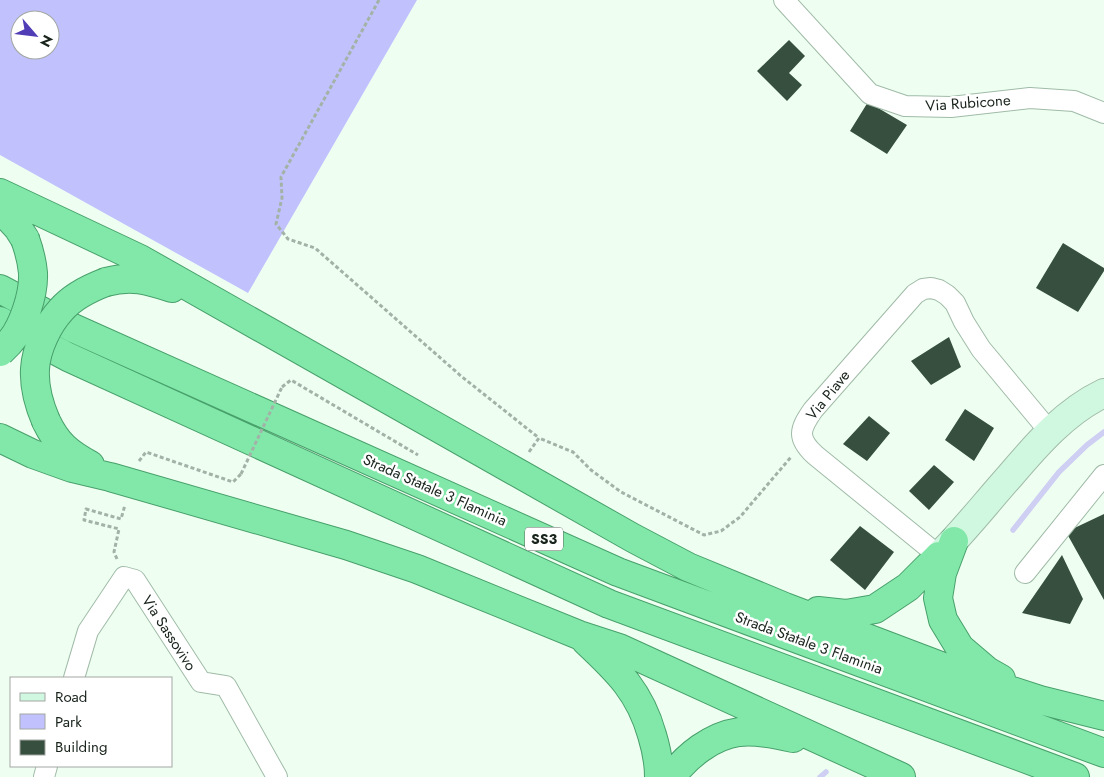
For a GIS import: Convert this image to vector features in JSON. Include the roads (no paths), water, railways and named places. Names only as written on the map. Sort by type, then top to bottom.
[{"type":"highway","points":[[0,193],[140,259],[633,538],[688,567],[784,607],[975,679],[1040,700],[1104,716]]},
{"type":"highway","points":[[0,208],[18,228],[24,239],[30,254],[33,275],[31,295],[23,320],[10,343],[0,352]]},
{"type":"highway","points":[[110,476],[72,455],[52,433],[40,408],[35,369],[38,350],[47,330],[61,310],[77,296],[92,287],[118,279],[137,278],[220,304]]},
{"type":"highway","name":"Strada Statale 3 Flaminia","points":[[0,289],[82,332],[618,572],[1104,753]]},
{"type":"highway","name":"Strada Statale 3 Flaminia","points":[[0,321],[68,357],[609,604],[1075,777]]},
{"type":"highway","points":[[0,438],[33,454],[72,468],[110,476],[346,545],[417,570],[579,635],[619,648],[901,777]]},
{"type":"highway","points":[[784,607],[846,614],[874,609],[908,587],[946,549]]},
{"type":"highway","points":[[946,549],[938,598],[943,620],[960,648],[987,671],[1040,700]]},
{"type":"highway","points":[[579,635],[613,666],[634,692],[647,718],[655,745],[659,777]]},
{"type":"highway","points":[[671,777],[687,758],[701,747],[719,738],[738,732],[776,734],[832,746]]},
{"type":"main road","points":[[946,549],[1028,454],[1050,432],[1071,413],[1104,393]]},
{"type":"street","name":"Via Rubicone","points":[[784,0],[870,94],[905,106],[951,107],[1030,98],[1074,101],[1104,113]]},
{"type":"street","name":"Via Piave","points":[[946,549],[815,455],[805,446],[802,439],[802,431],[806,420],[813,410],[915,294],[923,289],[931,288],[947,295],[955,303],[964,322],[981,349],[1050,432]]},
{"type":"street","points":[[1026,573],[1104,475]]},
{"type":"street","name":"Via Sassovivo","points":[[74,677],[88,631],[124,577],[135,580],[201,682],[226,686],[277,777]]},
{"type":"waterway","points":[[1013,530],[1059,472],[1087,445],[1104,432]]},
{"type":"waterway","points":[[820,777],[826,772]]}]
